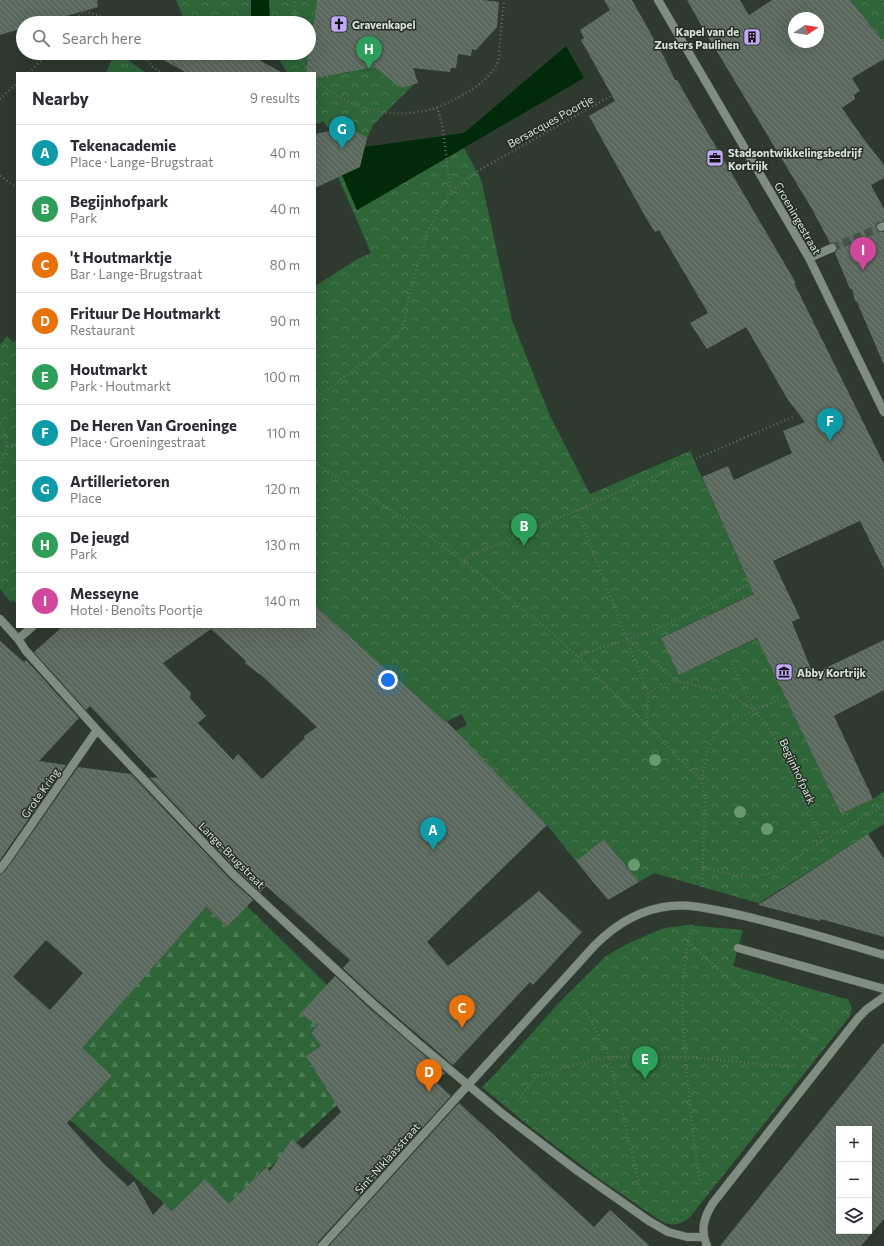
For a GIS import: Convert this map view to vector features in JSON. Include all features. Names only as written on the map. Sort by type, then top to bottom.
[{"type":"street","name":"Groeningestraat","points":[[658,0],[808,258],[884,412]]},
{"type":"street","points":[[808,258],[832,248]]},
{"type":"street","name":"Lange-Brugstraat","points":[[0,619],[18,639],[26,651],[97,730],[233,874],[371,1002],[504,1115],[575,1169],[648,1221],[668,1232],[687,1237],[704,1237]]},
{"type":"street","points":[[18,639],[31,628]]},
{"type":"street","name":"Grote Kring","points":[[0,868],[97,730]]},
{"type":"street","name":"Sint-Niklaasstraat","points":[[322,1246],[605,935],[628,919],[642,913],[670,906],[697,906],[756,918],[884,955]]},
{"type":"street","points":[[738,948],[884,989]]},
{"type":"street","points":[[707,1246],[703,1228],[704,1220],[712,1203],[858,1018],[867,1009],[884,997]]},
{"type":"path","points":[[295,0],[295,16]]},
{"type":"path","points":[[316,79],[333,93],[346,101],[359,107],[376,111],[408,113],[423,111],[451,102],[478,86],[490,74],[498,61],[504,0]]},
{"type":"path","points":[[77,16],[84,11],[99,16]]},
{"type":"path","points":[[30,72],[41,60]]},
{"type":"path","points":[[148,60],[151,66],[161,72]]},
{"type":"path","points":[[300,60],[309,72]]},
{"type":"path","points":[[0,100],[16,84]]},
{"type":"path","name":"Bersacques Poortje","points":[[451,193],[462,182],[476,172],[632,84]]},
{"type":"path","points":[[316,397],[397,337],[404,321],[411,286],[429,229],[438,211],[451,193],[442,124],[437,107]]},
{"type":"path","points":[[0,176],[16,187]]},
{"type":"path","points":[[461,560],[795,416]]},
{"type":"path","points":[[0,423],[6,437],[7,447],[5,456],[0,463]]},
{"type":"path","points":[[7,447],[16,445]]},
{"type":"path","points":[[316,463],[412,523],[549,630],[647,725],[701,781]]},
{"type":"path","name":"Begijnhofpark","points":[[577,510],[648,694],[647,725]]},
{"type":"path","points":[[577,656],[656,630],[777,571]]},
{"type":"path","name":"Begijnhofpark","points":[[627,639],[677,682]]},
{"type":"path","points":[[732,664],[754,710]]},
{"type":"path","name":"Begijnhofpark","points":[[648,694],[662,684],[677,682],[718,690],[736,698],[754,710],[774,737],[822,841]]},
{"type":"path","points":[[783,698],[725,723],[715,734],[708,749],[701,781],[705,796],[702,867],[735,875],[754,876],[771,873],[884,805]]},
{"type":"path","points":[[697,906],[687,941],[682,994],[685,1056],[696,1158],[702,1189]]},
{"type":"path","points":[[687,941],[737,986],[799,1030],[833,1050]]},
{"type":"path","points":[[371,1002],[424,948]]},
{"type":"path","points":[[558,986],[572,998],[590,1018],[609,1056],[648,1221]]},
{"type":"path","points":[[504,1115],[518,1101],[536,1077],[609,1056],[685,1056],[770,1065],[820,1066]]},
{"type":"green space","points":[[176,0],[317,0],[315,16],[183,16]]},
{"type":"green space","points":[[850,0],[884,0],[884,42],[851,1]]},
{"type":"green space","points":[[316,56],[320,62],[342,73],[350,72],[348,65],[360,56],[392,81],[414,84],[373,125],[367,138],[350,127],[331,132],[323,121],[318,124],[316,122],[316,72],[286,72],[280,60],[316,60]]},
{"type":"green space","points":[[112,60],[129,60],[145,72],[106,72]]},
{"type":"green space","points":[[464,148],[481,179],[512,320],[550,416],[590,494],[690,451],[745,574],[782,580],[661,638],[679,675],[775,630],[770,665],[841,814],[873,799],[884,791],[884,824],[761,902],[761,904],[654,873],[639,882],[604,839],[576,861],[547,825],[455,731],[467,725],[462,714],[446,722],[316,607],[316,285],[356,260],[371,253],[336,172],[342,175],[357,210]]},
{"type":"green space","points":[[7,336],[13,342],[16,340],[16,603],[13,600],[11,602],[0,589],[0,345]]},
{"type":"green space","points":[[247,906],[327,985],[302,1014],[303,1016],[319,1023],[311,1033],[321,1046],[306,1056],[337,1105],[296,1143],[290,1145],[281,1155],[282,1156],[268,1169],[265,1167],[252,1181],[254,1183],[244,1192],[240,1192],[241,1194],[226,1208],[175,1213],[70,1120],[112,1076],[77,1053],[206,907],[227,927]]},
{"type":"green space","points":[[688,925],[743,930],[733,966],[848,999],[852,1008],[850,1016],[690,1217],[680,1223],[669,1224],[661,1221],[598,1178],[529,1126],[482,1087],[556,1006],[606,956],[631,942],[664,928]]},
{"type":"shaded area","points":[[251,0],[269,0],[270,16],[251,16]]},
{"type":"shaded area","points":[[566,46],[584,78],[357,210],[342,175],[364,147],[464,133]]},
{"type":"building","points":[[0,0],[97,0],[98,7],[66,16],[16,16],[16,30],[0,35]]},
{"type":"building","points":[[317,0],[483,0],[499,2],[497,27],[476,50],[472,49],[471,56],[458,54],[456,68],[451,68],[450,72],[413,68],[418,83],[401,88],[374,67],[316,78],[316,72],[306,72],[308,60],[316,60],[316,16],[315,16]]},
{"type":"building","points":[[604,0],[632,0],[663,55],[675,80],[677,80],[796,283],[794,283],[884,464],[884,569],[860,521],[773,561],[800,618],[792,622],[813,674],[884,640],[884,690],[834,716],[873,799],[841,814],[757,638],[679,675],[661,638],[754,594],[702,477],[728,466],[734,480],[792,453],[783,431],[805,422],[788,400],[746,327],[707,349],[690,323],[708,313],[659,230],[655,232],[646,218],[589,116],[615,101],[581,40],[584,38],[580,30],[610,10]]},
{"type":"building","points":[[687,0],[740,0],[749,15],[772,0],[850,0],[884,42],[884,59],[852,78],[860,91],[854,95],[855,99],[842,108],[884,165],[884,178],[871,185],[884,209],[884,221],[877,223],[876,226],[878,231],[884,232],[884,365],[835,253],[837,245],[830,243],[812,209]]},
{"type":"building","points":[[163,60],[259,60],[281,72],[185,72]]},
{"type":"building","points":[[350,127],[367,138],[360,167],[316,188],[316,134]]},
{"type":"building","points":[[316,607],[447,722],[547,825],[427,942],[448,966],[539,891],[582,932],[533,985],[530,982],[453,1065],[375,998],[343,968],[350,960],[266,886],[260,892],[237,870],[149,777],[158,778],[90,706],[86,710],[34,652],[61,628],[316,628]],"holes":[[[211,629],[246,661],[245,663],[260,674],[317,727],[304,736],[305,738],[262,779],[238,754],[233,760],[198,723],[206,716],[190,698],[191,693],[163,663]]]},
{"type":"building","points":[[0,641],[24,662],[26,660],[79,718],[39,761],[66,765],[0,860]]},
{"type":"building","points":[[78,767],[131,774],[229,878],[253,900],[227,927],[206,907],[82,1048],[112,1076],[67,1123],[103,1163],[128,1186],[134,1181],[153,1215],[164,1203],[172,1211],[205,1179],[229,1204],[266,1167],[270,1171],[292,1139],[303,1149],[341,1112],[306,1056],[321,1046],[311,1033],[318,1025],[300,1014],[335,976],[367,1006],[445,1073],[437,1081],[437,1083],[451,1096],[318,1242],[317,1246],[0,1246],[0,874],[4,872]],"holes":[[[46,940],[83,973],[50,1010],[13,977]]]},
{"type":"building","points":[[868,834],[884,859],[884,937],[821,919],[820,921],[758,905]]},
{"type":"building","points":[[604,839],[639,882],[608,900],[576,861]]},
{"type":"building","points":[[884,1042],[884,1219],[872,1233],[872,1126],[836,1126],[836,1234],[871,1234],[861,1246],[720,1246]]},
{"type":"building","points":[[459,1103],[594,1227],[610,1210],[650,1246],[329,1246]]},
{"type":"tunnel","points":[[832,248],[881,227]]},
{"type":"place","name":"Gravenkapel","points":[[339,24]]},
{"type":"place","name":"Kapel van de Zusters Paulinen","points":[[752,37]]},
{"type":"place","name":"De jeugd","points":[[369,69]]},
{"type":"place","name":"Artillerietoren","points":[[342,149]]},
{"type":"place","name":"Stadsontwikkelingsbedrijf Kortrijk","points":[[715,158]]},
{"type":"place","name":"Messeyne","points":[[863,270]]},
{"type":"place","name":"De Heren Van Groeninge","points":[[830,441]]},
{"type":"place","name":"Begijnhofpark","points":[[524,546]]},
{"type":"place","name":"Abby Kortrijk","points":[[784,672]]},
{"type":"place","name":"Tekenacademie","points":[[433,850]]},
{"type":"place","name":"'t Houtmarktje","points":[[462,1028]]},
{"type":"place","name":"Houtmarkt","points":[[645,1079]]},
{"type":"place","name":"Frituur De Houtmarkt","points":[[429,1092]]}]
